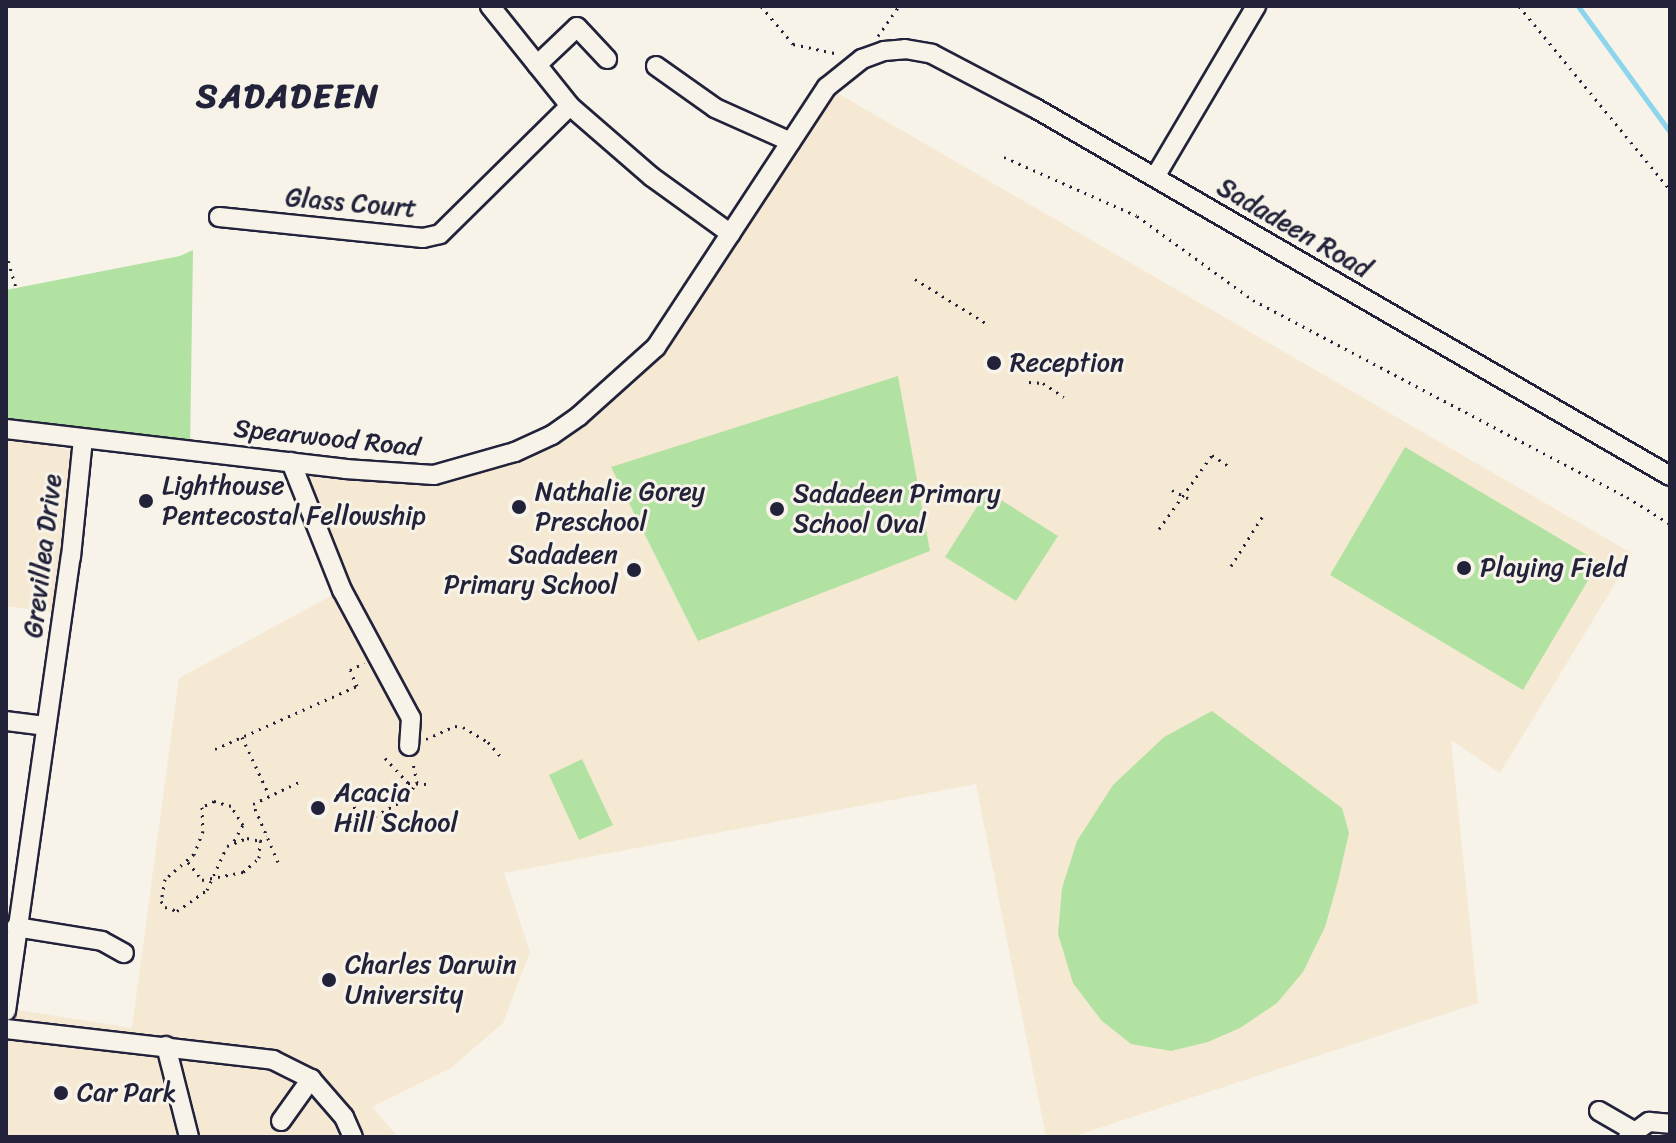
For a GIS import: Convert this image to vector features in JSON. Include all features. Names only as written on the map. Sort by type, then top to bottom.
[{"type":"street","points":[[490,6],[570,106],[652,177],[731,234]]},
{"type":"street","points":[[1155,177],[1256,6]]},
{"type":"street","points":[[537,65],[577,27],[607,59]]},
{"type":"street","name":"Sadadeen Road","points":[[884,51],[905,49],[932,54],[963,68],[1670,476]]},
{"type":"street","name":"Spearwood Road","points":[[6,429],[434,475],[476,465],[552,435],[591,407],[656,347],[827,87],[862,59],[884,51]]},
{"type":"street","points":[[656,66],[715,108],[791,142]]},
{"type":"street","name":"Glass Court","points":[[219,217],[423,238],[440,234],[570,106]]},
{"type":"street","name":"Grevillea Drive","points":[[6,1011],[10,949],[16,927],[69,571],[83,439]]},
{"type":"street","points":[[291,462],[342,590],[411,718],[409,746]]},
{"type":"street","points":[[6,721],[46,726]]},
{"type":"street","points":[[16,927],[102,941],[124,953]]},
{"type":"street","points":[[6,1029],[273,1060],[311,1079],[344,1117],[353,1137]]},
{"type":"street","points":[[166,1046],[189,1137]]},
{"type":"street","points":[[281,1121],[311,1079]]},
{"type":"street","points":[[1599,1111],[1630,1134],[1649,1122],[1670,1124]]},
{"type":"path","points":[[761,6],[793,44],[862,59],[899,6]]},
{"type":"path","points":[[1519,6],[1670,190]]},
{"type":"path","points":[[1004,157],[1137,216],[1253,300],[1627,497],[1670,524]]},
{"type":"path","points":[[6,253],[16,287]]},
{"type":"path","points":[[915,279],[989,325]]},
{"type":"path","points":[[1029,382],[1043,383],[1064,397]]},
{"type":"path","points":[[1159,529],[1181,494],[1212,455],[1230,467]]},
{"type":"path","points":[[1172,490],[1188,498]]},
{"type":"path","points":[[1231,566],[1264,514]]},
{"type":"path","points":[[215,749],[357,686],[350,670],[378,657]]},
{"type":"path","points":[[417,783],[409,746],[455,726],[463,727],[488,742],[503,759]]},
{"type":"path","points":[[242,737],[269,796]]},
{"type":"path","points":[[385,758],[396,774],[408,783],[426,784]]},
{"type":"path","points":[[278,862],[253,804],[301,781]]},
{"type":"path","points":[[343,785],[361,820],[402,801],[417,783]]},
{"type":"path","points":[[214,801],[231,806],[243,825],[234,841],[221,852],[214,878],[197,898],[170,911],[161,901],[165,879],[173,869],[188,862],[203,831],[202,807],[214,801]]},
{"type":"path","points":[[375,816],[381,822]]},
{"type":"path","points":[[234,841],[260,841],[267,837]]},
{"type":"path","points":[[188,862],[202,880],[243,872],[259,858],[260,841]]},
{"type":"shaded area","points":[[827,87],[1633,554],[1500,773],[1451,740],[1478,1003],[1072,1137],[1046,1137],[976,784],[504,873],[530,952],[503,1023],[451,1068],[372,1107],[398,1137],[6,1137],[6,1008],[132,1028],[179,678],[342,590],[291,462],[434,475],[515,452],[624,378]]},
{"type":"shaded area","points":[[6,434],[72,451],[71,557],[64,614],[6,606]]},
{"type":"green space","points":[[193,250],[190,450],[6,429],[6,290],[180,256]]},
{"type":"green space","name":"Sadadeen Primary School Oval","points":[[898,376],[930,551],[698,641],[611,467]]},
{"type":"green space","name":"Playing Field","points":[[1405,447],[1599,562],[1523,690],[1330,575]]},
{"type":"green space","points":[[987,491],[1058,536],[1016,601],[945,557]]},
{"type":"green space","points":[[1212,711],[1342,808],[1349,833],[1338,881],[1325,927],[1303,972],[1277,1003],[1240,1028],[1208,1042],[1171,1051],[1131,1044],[1101,1020],[1073,983],[1058,934],[1062,888],[1077,841],[1113,785],[1164,737]]},
{"type":"green space","points":[[582,759],[613,825],[579,840],[549,775]]},
{"type":"waterway","points":[[1578,6],[1670,132]]},
{"type":"place","name":"Reception","points":[[994,363]]},
{"type":"place","name":"Lighthouse Pentecostal Fellowship","points":[[146,501]]},
{"type":"place","name":"Nathalie Gorey Preschool","points":[[519,507]]},
{"type":"place","name":"Sadadeen Primary School Oval","points":[[777,509]]},
{"type":"place","name":"Playing Field","points":[[1464,568]]},
{"type":"place","name":"Sadadeen Primary School","points":[[634,570]]},
{"type":"place","name":"Acacia Hill School","points":[[318,808]]},
{"type":"place","name":"Charles Darwin University","points":[[329,980]]},
{"type":"place","name":"Car Park","points":[[61,1093]]},
{"type":"district","name":"SADADEEN","points":[[288,97]]}]
